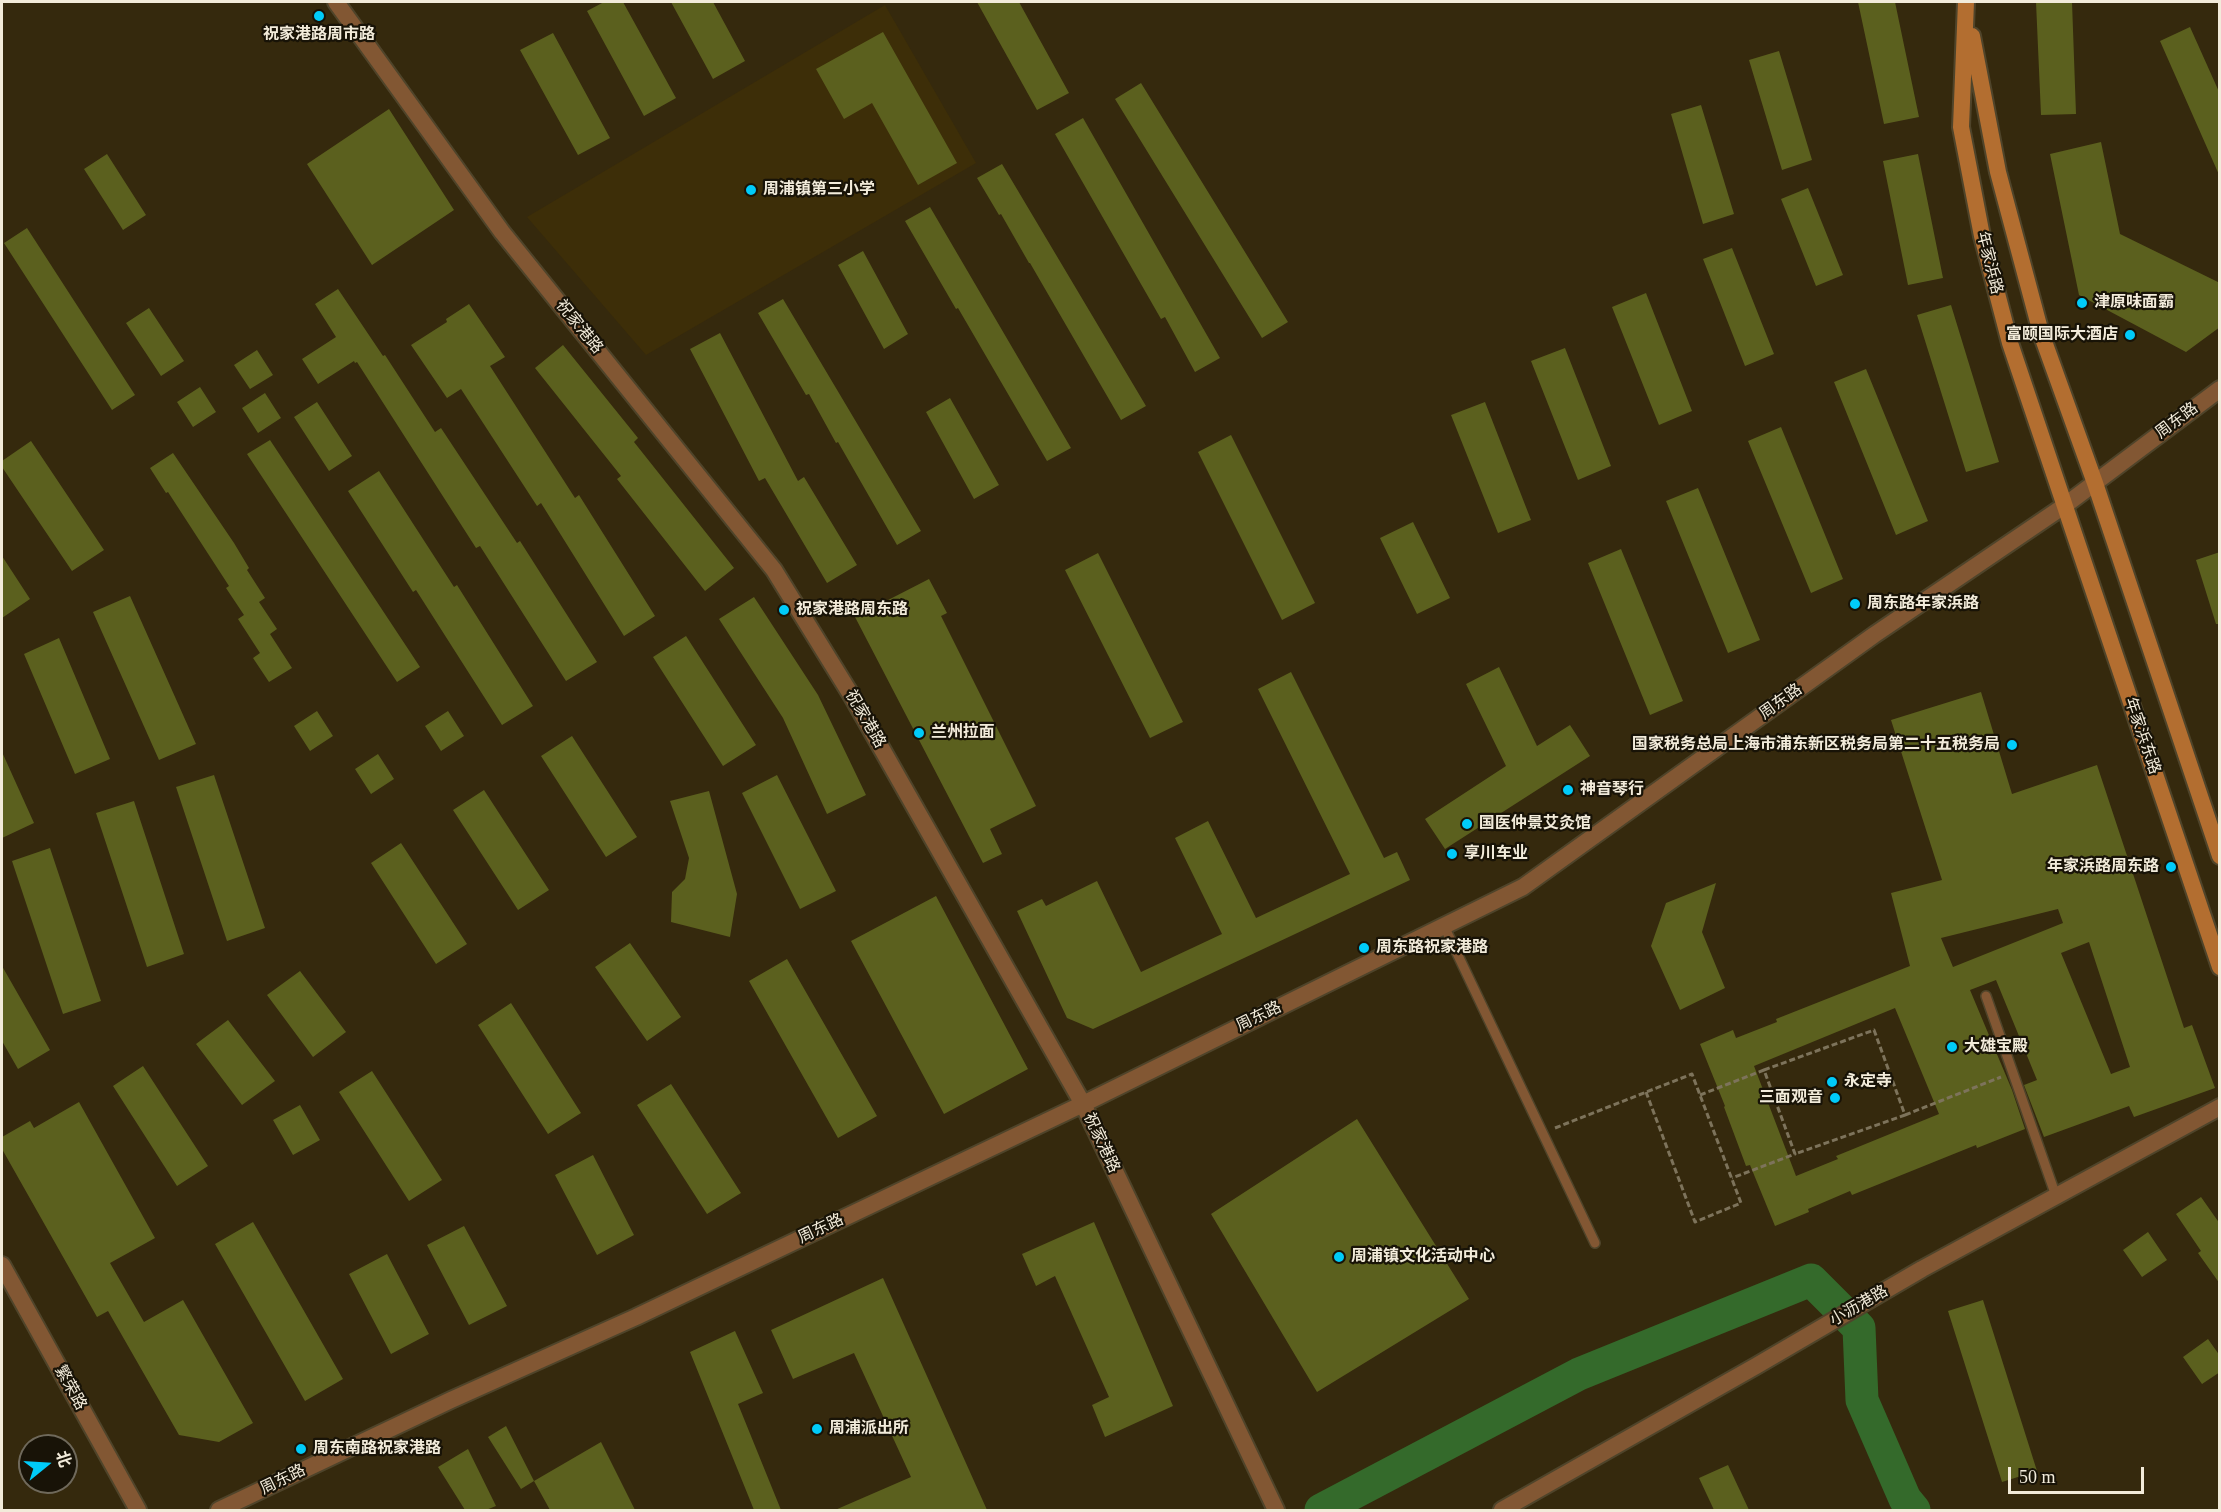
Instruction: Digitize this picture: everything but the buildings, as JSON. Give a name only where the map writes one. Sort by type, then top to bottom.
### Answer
[{"type":"main road","name":"年家浜路","points":[[1966,6],[1998,172],[2016,241],[2041,333],[2095,483]]},
{"type":"main road","name":"年家浜路","points":[[1966,6],[1961,127],[1982,236],[2010,343],[2064,506]]},
{"type":"main road","points":[[2095,483],[2220,856]]},
{"type":"main road","name":"年家浜东路","points":[[2064,506],[2220,967]]},
{"type":"street","name":"祝家港路","points":[[336,2],[502,232],[774,570],[853,698],[1083,1104],[1273,1503]]},
{"type":"street","name":"周东路","points":[[219,1510],[451,1400],[636,1317],[1083,1104],[1523,887],[1865,642],[2064,506],[2220,389]]},
{"type":"street","name":"小沥港路","points":[[1502,1510],[1922,1269],[2220,1107]]},
{"type":"street","name":"繁荣路","points":[[2,1265],[138,1510]]},
{"type":"lane","points":[[1444,926],[1595,1243]]},
{"type":"lane","points":[[1986,996],[2056,1196]]},
{"type":"path","points":[[1700,1095],[1874,1030],[1905,1114]]},
{"type":"path","points":[[1764,1070],[1795,1154]]},
{"type":"path","points":[[1732,1178],[2013,1072]]},
{"type":"path","points":[[1543,1133],[1646,1092],[1692,1074],[1742,1203],[1695,1222],[1646,1092]]},
{"type":"shaded area","name":"周浦镇第三小学","points":[[885,5],[976,163],[646,355],[527,217]]},
{"type":"waterway","points":[[1321,1510],[1579,1374],[1811,1280],[1859,1328],[1862,1400],[1905,1499],[1914,1510]]},
{"type":"place","name":"祝家港路周市路","points":[[319,16]]},
{"type":"place","name":"周浦镇第三小学","points":[[751,190]]},
{"type":"place","name":"津原味面霸","points":[[2082,303]]},
{"type":"place","name":"富颐国际大酒店","points":[[2130,335]]},
{"type":"place","name":"周东路年家浜路","points":[[1855,604]]},
{"type":"place","name":"祝家港路周东路","points":[[784,610]]},
{"type":"place","name":"兰州拉面","points":[[919,733]]},
{"type":"place","name":"国家税务总局上海市浦东新区税务局第二十五税务局","points":[[2012,745]]},
{"type":"place","name":"神音琴行","points":[[1568,790]]},
{"type":"place","name":"国医仲景艾灸馆","points":[[1467,824]]},
{"type":"place","name":"享川车业","points":[[1452,854]]},
{"type":"place","name":"年家浜路周东路","points":[[2171,867]]},
{"type":"place","name":"周东路祝家港路","points":[[1364,948]]},
{"type":"place","name":"大雄宝殿","points":[[1952,1047]]},
{"type":"place","name":"永定寺","points":[[1832,1082]]},
{"type":"place","name":"三面观音","points":[[1835,1098]]},
{"type":"place","name":"周浦镇文化活动中心","points":[[1339,1257]]},
{"type":"place","name":"周浦派出所","points":[[817,1429]]},
{"type":"place","name":"周东南路祝家港路","points":[[301,1449]]}]
